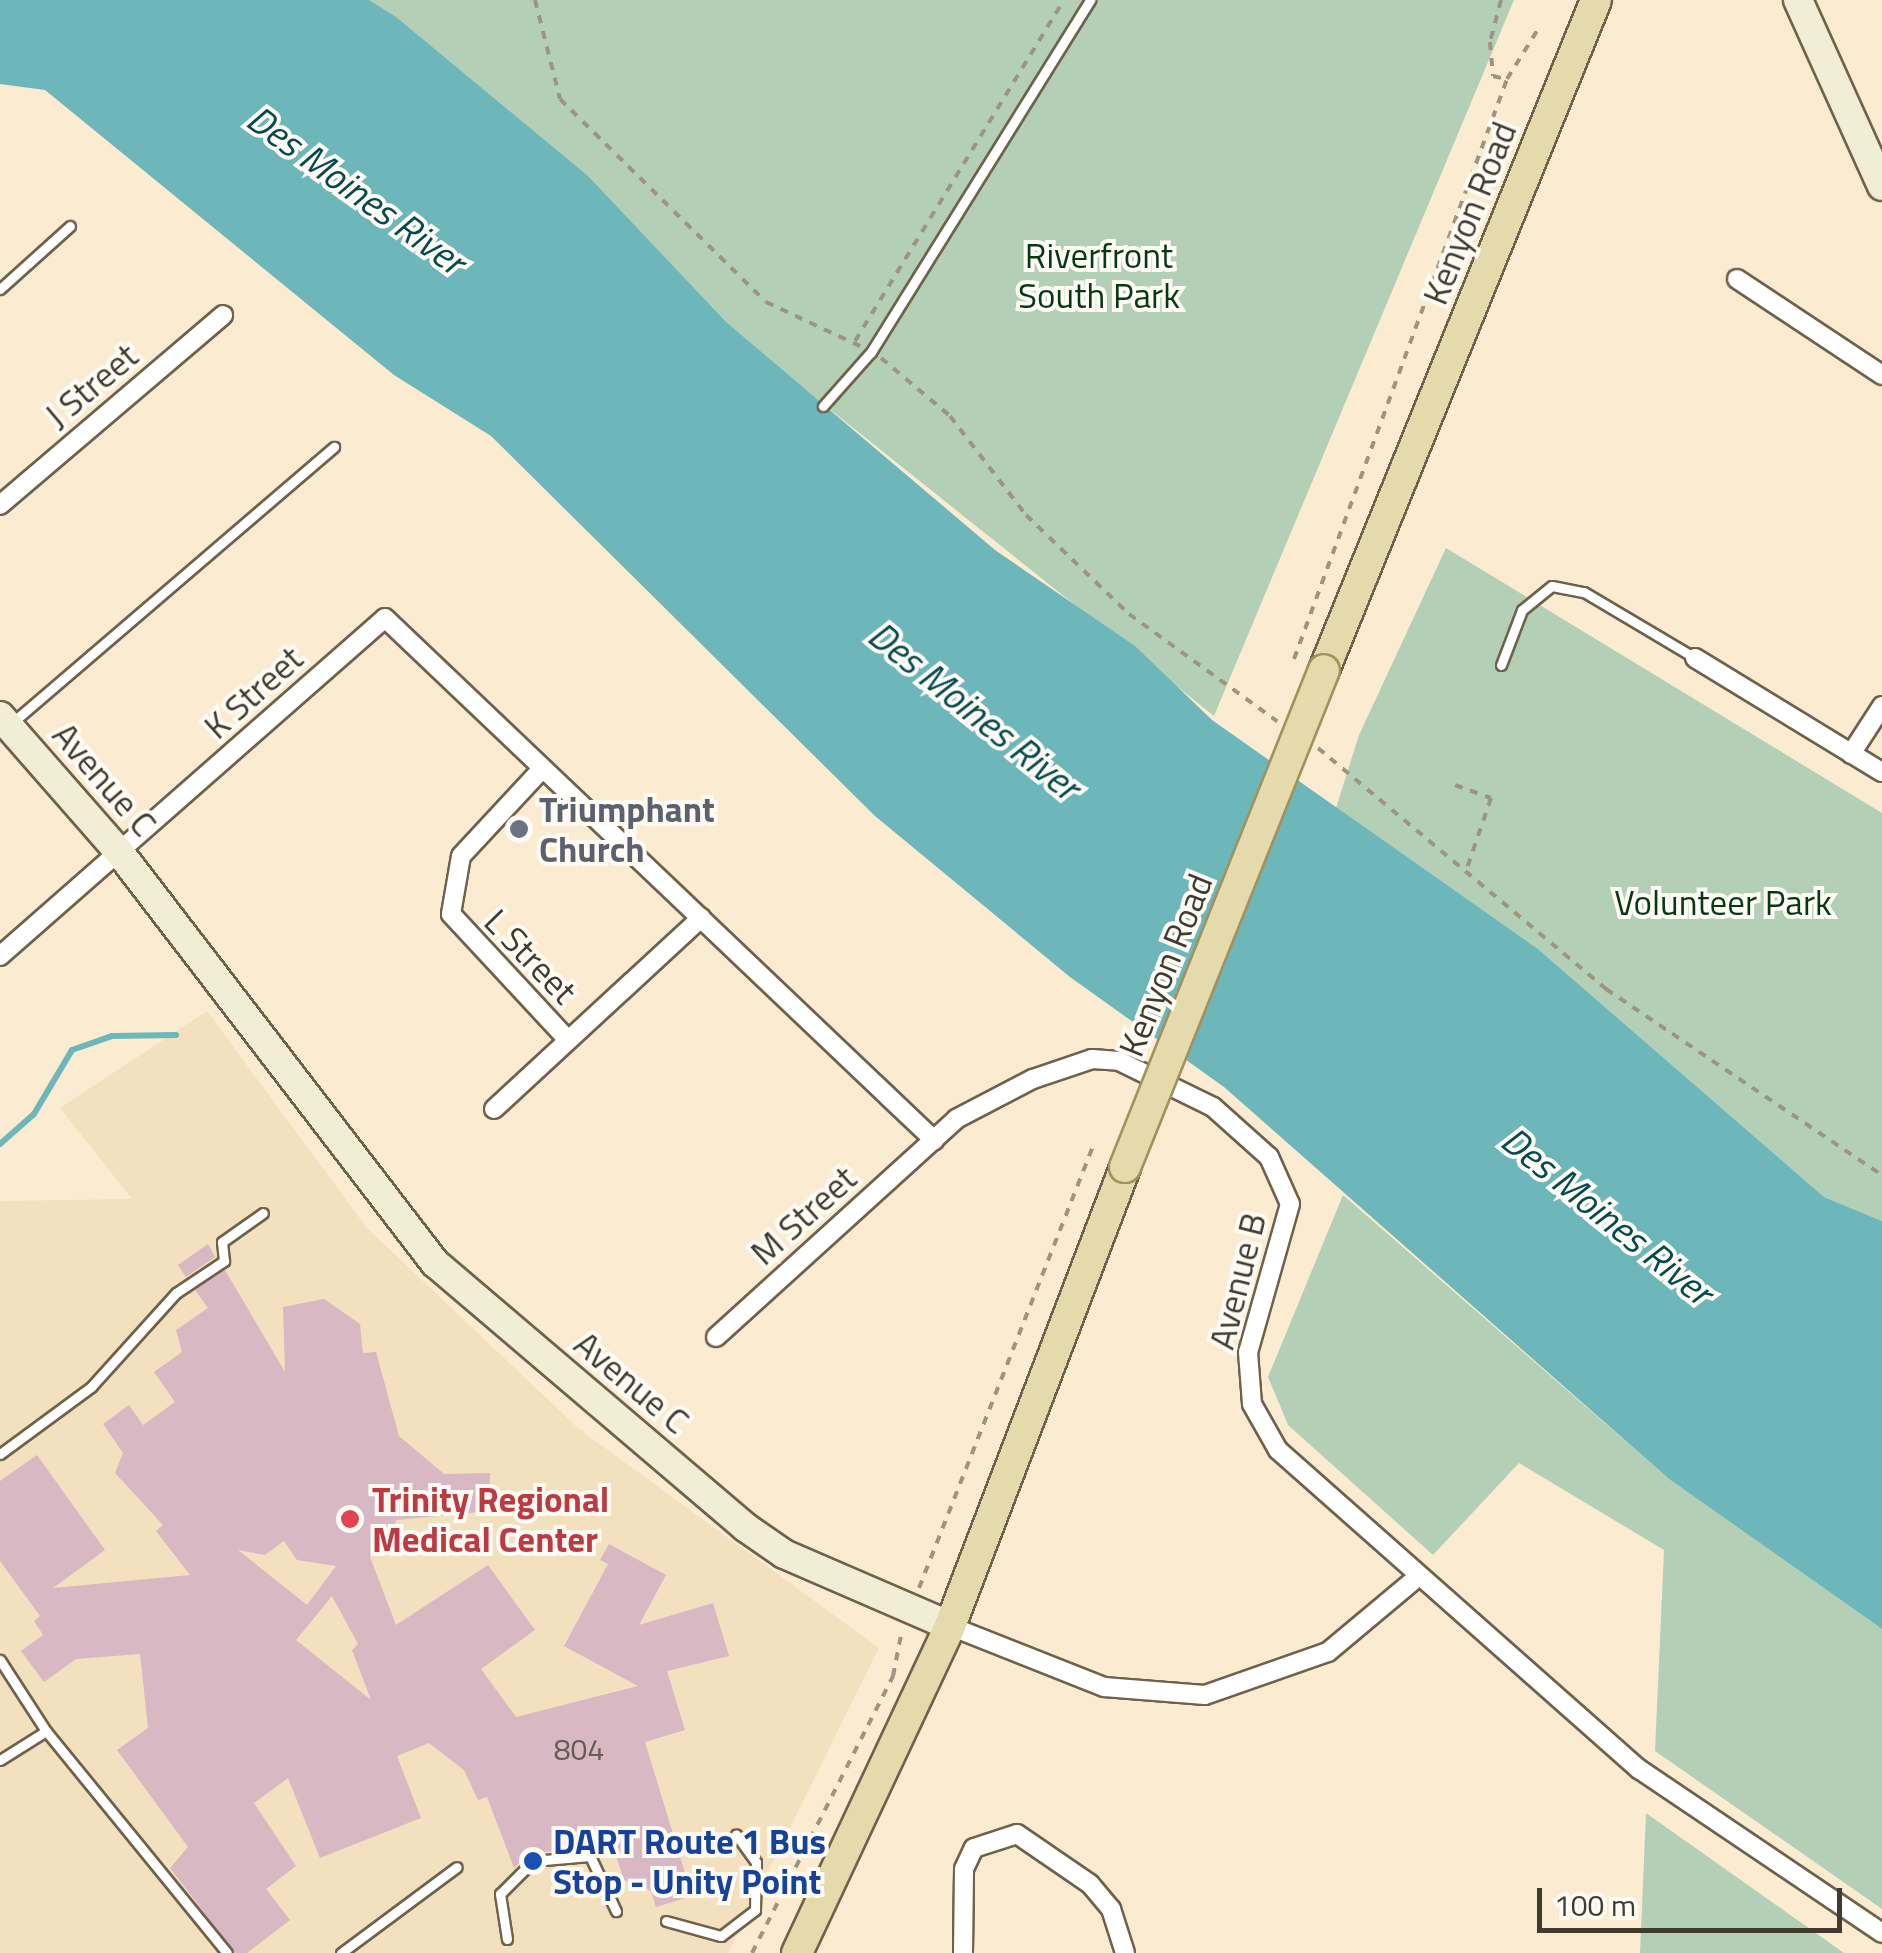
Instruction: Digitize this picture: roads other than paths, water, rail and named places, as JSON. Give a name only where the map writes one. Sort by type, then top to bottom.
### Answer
[{"type":"main road","name":"Kenyon Road","points":[[796,1953],[950,1626],[1125,1166],[1596,0]]},
{"type":"street","points":[[1798,0],[1882,186]]},
{"type":"street","points":[[1737,279],[1882,375]]},
{"type":"street","name":"J Street","points":[[0,505],[224,315]]},
{"type":"street","name":"K Street","points":[[0,956],[384,618],[541,770]]},
{"type":"street","points":[[1695,658],[1882,772]]},
{"type":"street","points":[[1851,754],[1882,706]]},
{"type":"street","name":"Avenue C","points":[[3,725],[120,853],[435,1263],[745,1527],[910,1610],[1104,1687],[1205,1695],[1328,1652],[1419,1576]]},
{"type":"street","points":[[541,770],[934,1140]]},
{"type":"street","name":"L Street","points":[[541,770],[461,856],[451,914],[567,1039]]},
{"type":"street","name":"L Street","points":[[494,1109],[701,918]]},
{"type":"street","name":"Avenue B","points":[[934,1140],[990,1100],[1092,1059],[1118,1061],[1249,1133],[1290,1204],[1248,1352],[1252,1404],[1278,1450],[1639,1769],[1882,1933]]},
{"type":"street","name":"M Street","points":[[716,1337],[934,1140]]},
{"type":"street","points":[[963,1953],[968,1858],[991,1836],[1017,1834],[1090,1884],[1111,1909],[1125,1953]]},
{"type":"lane","points":[[823,406],[871,352],[1090,0]]},
{"type":"lane","points":[[0,289],[70,226]]},
{"type":"lane","points":[[3,725],[334,447]]},
{"type":"lane","points":[[1501,664],[1522,610],[1552,586],[1584,592],[1695,658]]},
{"type":"lane","points":[[0,1454],[91,1387],[176,1293],[224,1261],[222,1242],[263,1213]]},
{"type":"lane","points":[[0,1660],[46,1731],[227,1953]]},
{"type":"lane","points":[[0,1760],[46,1731]]},
{"type":"lane","points":[[666,1921],[721,1936],[755,1910],[756,1862],[736,1834]]},
{"type":"lane","points":[[506,1939],[500,1894],[533,1861],[590,1856],[616,1911]]},
{"type":"lane","points":[[341,1953],[457,1867]]},
{"type":"water","name":"Des Moines River","points":[[0,0],[369,0],[396,17],[588,176],[726,322],[995,550],[1135,646],[1212,720],[1538,949],[1824,1197],[1882,1221],[1882,1629],[1669,1479],[1224,1087],[1070,977],[875,816],[491,436],[394,375],[45,90],[0,84]]},
{"type":"waterway","points":[[0,1144],[34,1114],[72,1050],[112,1036],[176,1035]]},
{"type":"place","name":"Triumphant Church","points":[[519,829]]},
{"type":"place","name":"Trinity Regional Medical Center","points":[[350,1519]]},
{"type":"place","name":"DART Route 1 Bus Stop - Unity Point","points":[[533,1861]]},
{"type":"park label","name":"Riverfront South Park","points":[[1099,275]]},
{"type":"park label","name":"Volunteer Park","points":[[1723,902]]}]
